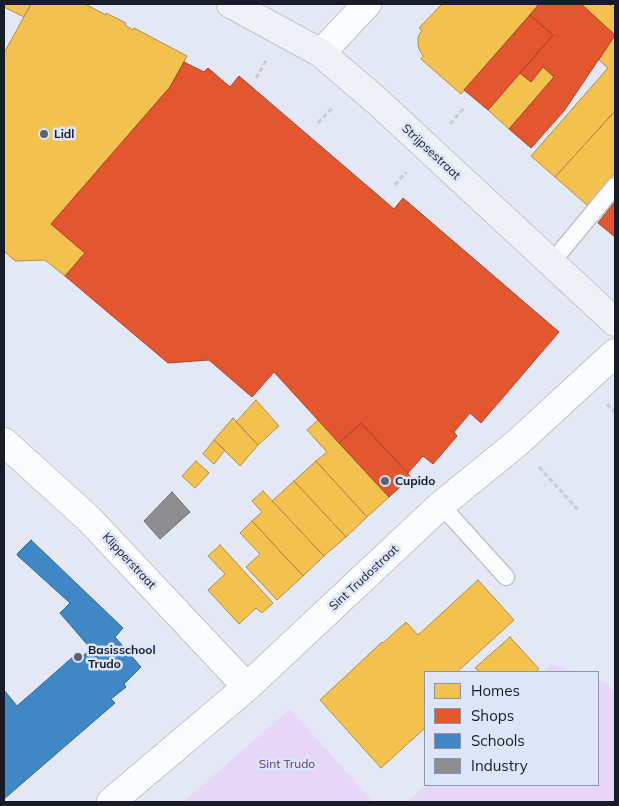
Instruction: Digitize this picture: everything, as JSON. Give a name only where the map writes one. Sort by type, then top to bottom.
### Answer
[{"type":"street","name":"Strijpsestraat","points":[[232,4],[321,53],[377,101],[615,322]]},
{"type":"street","points":[[321,53],[367,4]]},
{"type":"street","name":"Sint Trudostraat","points":[[111,802],[247,687],[440,505],[517,443],[615,353]]},
{"type":"street","name":"Klipperstraat","points":[[4,442],[89,519],[247,687]]},
{"type":"lane","points":[[551,263],[615,186]]},
{"type":"lane","points":[[440,505],[506,577]]},
{"type":"path","points":[[256,78],[268,56]]},
{"type":"path","points":[[318,123],[337,102]]},
{"type":"path","points":[[446,127],[463,109]]},
{"type":"path","points":[[517,443],[579,511]]},
{"type":"green space","points":[[551,664],[572,671],[544,671]]},
{"type":"green space","points":[[599,680],[608,684],[615,694],[615,802],[407,802],[425,786],[599,786]]},
{"type":"green space","name":"Sint Trudo","points":[[290,709],[373,802],[183,802]]},
{"type":"building: Homes","points":[[4,4],[31,4],[24,17],[4,7]]},
{"type":"building: Homes","points":[[31,4],[85,4],[126,23],[125,25],[133,30],[134,28],[187,56],[170,87],[51,224],[85,253],[65,276],[45,260],[15,261],[4,251],[4,53]]},
{"type":"building: Homes","points":[[442,4],[539,4],[461,94],[421,59],[423,56],[419,49],[418,37],[422,30],[419,28]]},
{"type":"building: Homes","points":[[581,4],[609,4],[615,9],[615,32],[613,34]]},
{"type":"building: Homes","points":[[615,35],[615,111],[555,177],[531,156],[608,68],[599,60]]},
{"type":"building: Homes","points":[[543,67],[554,77],[509,129],[488,110],[520,73],[531,82]]},
{"type":"building: Homes","points":[[615,111],[615,173],[587,205],[555,177]]},
{"type":"building: Homes","points":[[256,400],[279,426],[258,445],[236,422]]},
{"type":"building: Homes","points":[[233,418],[258,445],[240,466],[214,440]]},
{"type":"building: Homes","points":[[318,420],[389,497],[367,517],[316,461],[327,452],[307,430]]},
{"type":"building: Homes","points":[[214,440],[225,450],[214,464],[203,454]]},
{"type":"building: Homes","points":[[196,461],[209,473],[195,488],[182,476]]},
{"type":"building: Homes","points":[[316,461],[367,517],[346,537],[294,481]]},
{"type":"building: Homes","points":[[294,481],[346,537],[324,556],[272,501]]},
{"type":"building: Homes","points":[[263,491],[324,556],[303,576],[252,521],[262,512],[252,501]]},
{"type":"building: Homes","points":[[252,521],[303,576],[277,600],[246,567],[260,554],[240,533]]},
{"type":"building: Homes","points":[[220,545],[273,603],[262,613],[256,608],[239,624],[208,590],[225,574],[208,556]]},
{"type":"building: Homes","points":[[478,580],[514,620],[458,671],[424,671],[424,729],[381,768],[320,700],[406,622],[418,635]]},
{"type":"building: Homes","points":[[510,637],[539,669],[537,671],[479,671],[475,668]]},
{"type":"building: Shops","points":[[539,4],[581,4],[615,35],[564,111],[531,148],[509,129],[554,77],[543,67],[531,82],[520,73],[553,35],[530,15]]},
{"type":"building: Shops","points":[[530,15],[553,35],[488,110],[464,90]]},
{"type":"building: Shops","points":[[184,62],[204,72],[208,68],[230,87],[239,76],[394,209],[403,198],[559,332],[481,423],[470,413],[454,432],[457,436],[433,464],[423,456],[408,473],[361,423],[339,443],[274,372],[252,397],[209,360],[168,363],[65,276],[85,253],[51,224],[170,87]]},
{"type":"building: Shops","points":[[615,201],[615,237],[598,223]]},
{"type":"building: Shops","points":[[361,423],[411,477],[389,497],[339,443]]},
{"type":"building: Schools","points":[[31,540],[123,628],[115,637],[141,667],[124,684],[126,687],[111,699],[115,703],[4,799],[4,690],[17,706],[74,656],[78,660],[91,649],[60,613],[70,603],[18,556],[17,554]]},
{"type":"building: Industry","points":[[172,492],[190,512],[160,539],[144,521]]},
{"type":"place","name":"Lidl","points":[[44,134]]},
{"type":"place","name":"Cupido","points":[[385,481]]},
{"type":"place","name":"Basisschool Trudo","points":[[78,657]]}]
